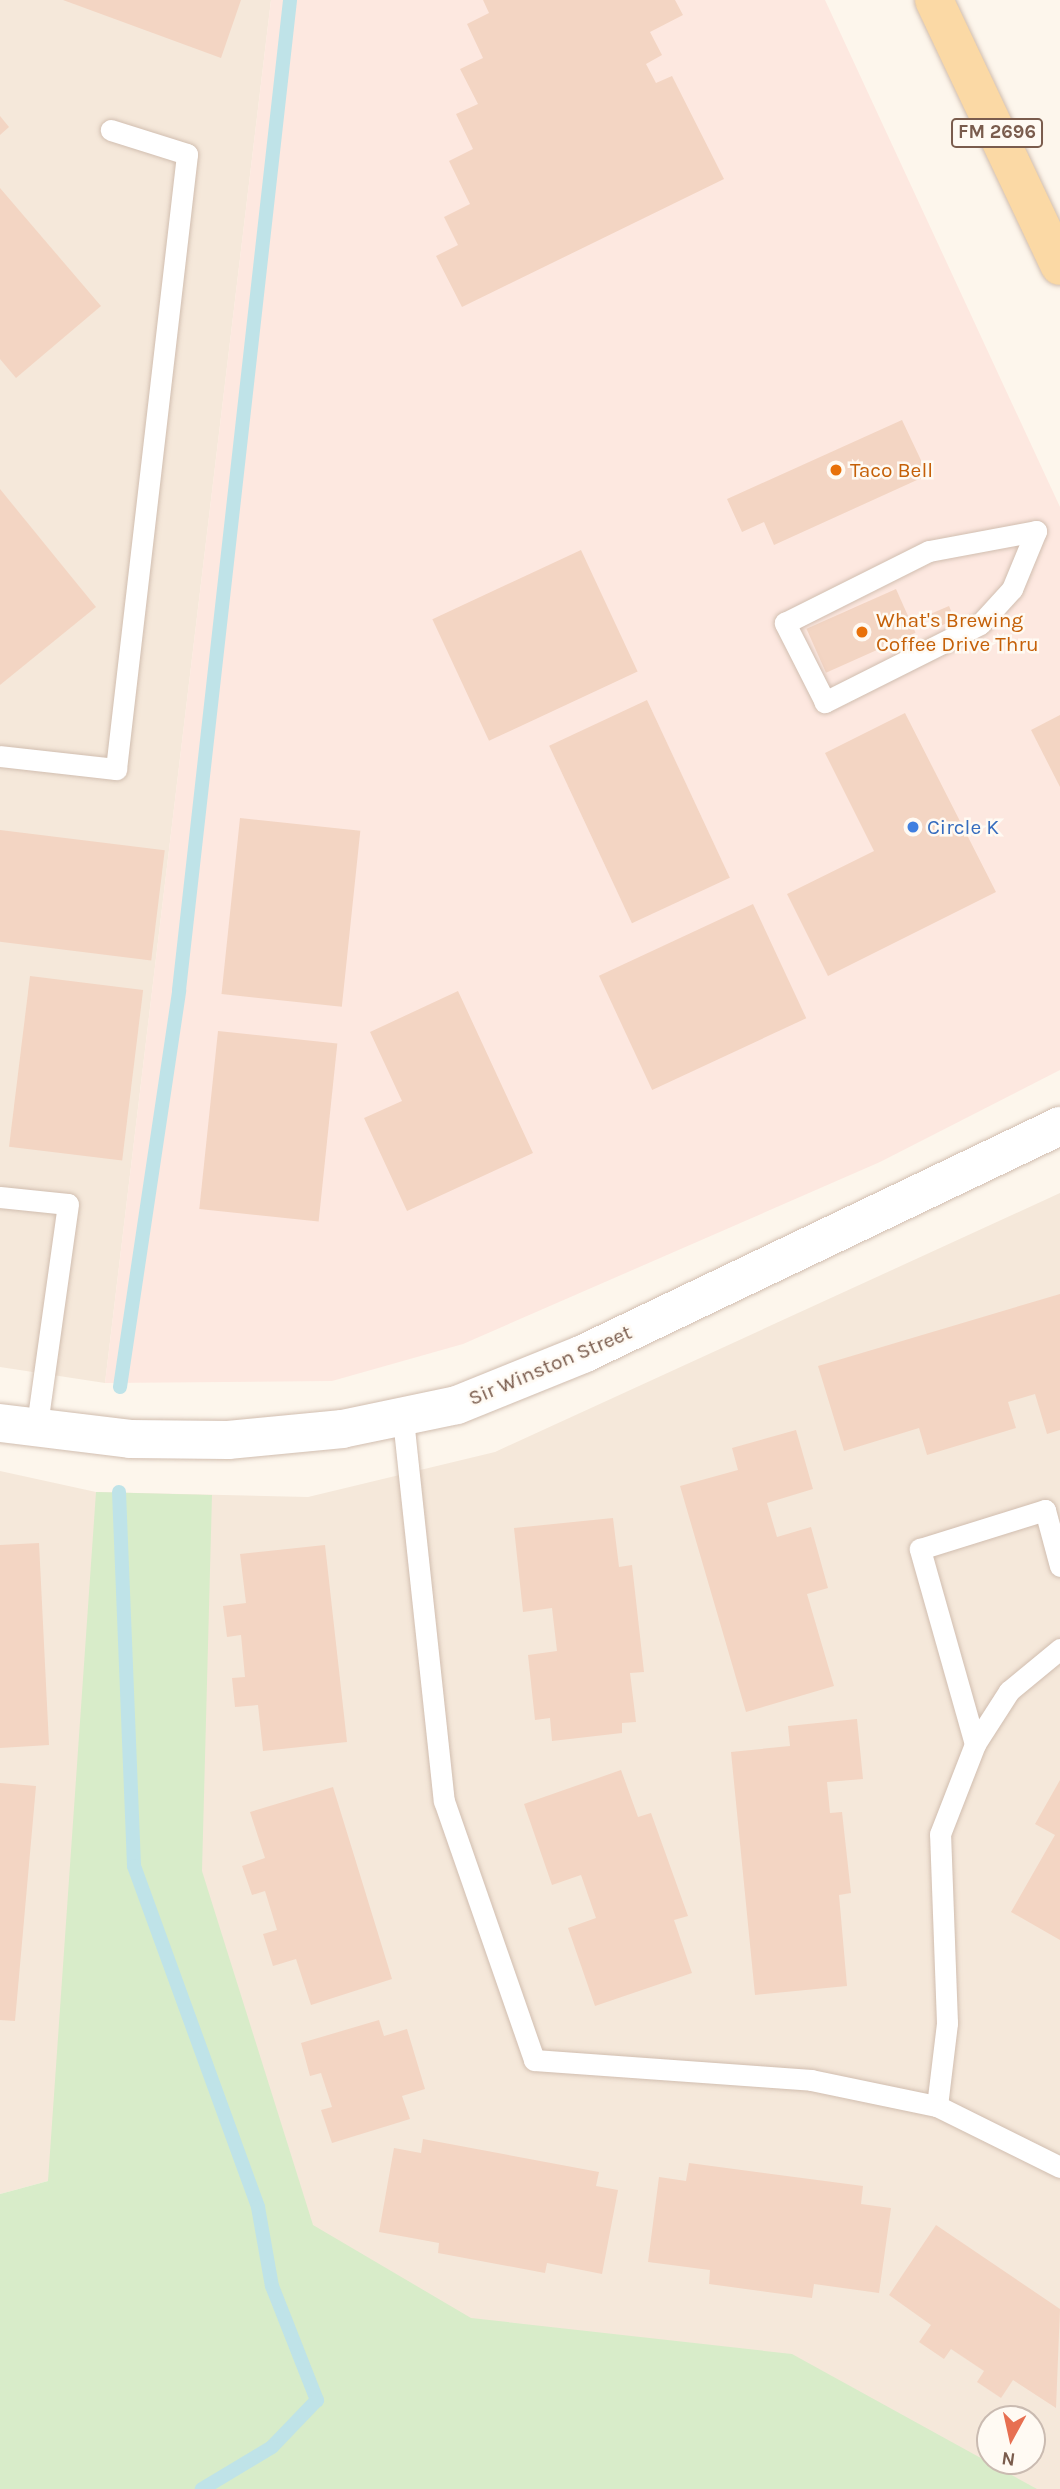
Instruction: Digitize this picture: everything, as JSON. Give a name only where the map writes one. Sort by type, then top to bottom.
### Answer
[{"type":"main road","name":"FM 2696","points":[[934,0],[1059,259]]},
{"type":"street","name":"Sir Winston Street","points":[[0,1423],[36,1432],[228,1440],[403,1419],[457,1405],[583,1354],[1060,1126]]},
{"type":"lane","points":[[0,756],[116,769],[187,154],[111,130]]},
{"type":"lane","points":[[1036,531],[1012,589],[980,624],[825,702],[785,623],[929,551],[1036,531]]},
{"type":"lane","points":[[0,1197],[68,1204],[36,1432]]},
{"type":"lane","points":[[403,1419],[444,1801],[534,2060],[811,2080],[937,2106],[1060,2167]]},
{"type":"lane","points":[[975,1744],[920,1549],[1045,1510],[1060,1566]]},
{"type":"lane","points":[[937,2106],[947,2024],[940,1835],[975,1744],[1009,1690],[1060,1649]]},
{"type":"shaded area","points":[[0,0],[271,0],[105,1383],[0,1367]]},
{"type":"shaded area","points":[[271,0],[825,0],[1060,507],[1060,1070],[880,1162],[463,1344],[332,1381],[105,1383]]},
{"type":"shaded area","points":[[1060,1193],[1060,2489],[36,2489],[48,2181],[0,2194],[0,1471],[96,1492],[308,1497],[495,1452]]},
{"type":"green space","points":[[96,1492],[212,1495],[202,1871],[313,2225],[471,2318],[792,2354],[976,2455],[976,2475],[1012,2475],[1037,2489],[0,2489],[0,2194],[48,2181]]},
{"type":"building","points":[[63,0],[241,0],[221,58]]},
{"type":"building","points":[[483,0],[675,0],[683,15],[650,32],[662,55],[646,64],[656,83],[672,76],[724,179],[462,307],[436,256],[458,245],[444,217],[470,204],[449,161],[473,149],[456,114],[478,104],[460,69],[483,58],[467,24],[489,13]]},
{"type":"building","points":[[0,116],[9,127],[0,135]]},
{"type":"building","points":[[0,188],[101,306],[16,378],[0,359]]},
{"type":"building","points":[[902,420],[928,475],[774,545],[764,522],[742,532],[727,499]]},
{"type":"building","points":[[0,489],[96,607],[0,685]]},
{"type":"building","points":[[581,550],[638,671],[489,741],[432,619]]},
{"type":"building","name":"What's Brewing Coffee Drive Thru","points":[[896,589],[916,633],[826,673],[806,629]]},
{"type":"building","points":[[949,606],[955,620],[936,628],[930,614]]},
{"type":"building","points":[[647,700],[730,878],[632,923],[549,746]]},
{"type":"building","points":[[905,713],[996,892],[828,976],[787,894],[874,851],[825,753]]},
{"type":"building","points":[[1060,715],[1060,787],[1031,730]]},
{"type":"building","points":[[240,818],[360,831],[342,1007],[221,994]]},
{"type":"building","points":[[0,830],[165,850],[151,960],[0,942]]},
{"type":"building","points":[[753,904],[806,1018],[652,1090],[599,976]]},
{"type":"building","points":[[30,976],[143,990],[122,1161],[9,1147]]},
{"type":"building","points":[[458,991],[533,1153],[407,1211],[364,1118],[402,1101],[370,1032]]},
{"type":"building","points":[[218,1031],[337,1044],[319,1222],[199,1209]]},
{"type":"building","points":[[1060,1294],[1060,1430],[1047,1434],[1035,1394],[1008,1402],[1016,1428],[927,1455],[919,1428],[844,1451],[818,1366]]},
{"type":"building","points":[[796,1430],[813,1489],[767,1503],[777,1537],[811,1527],[828,1588],[807,1594],[834,1686],[746,1712],[680,1486],[738,1470],[732,1448]]},
{"type":"building","points":[[613,1518],[619,1567],[632,1565],[644,1672],[630,1673],[636,1722],[622,1723],[622,1733],[552,1741],[550,1718],[535,1720],[528,1655],[557,1651],[552,1608],[523,1612],[514,1528]]},
{"type":"building","points":[[39,1543],[49,1745],[0,1748],[0,1545]]},
{"type":"building","points":[[325,1545],[347,1742],[263,1751],[258,1705],[235,1707],[232,1678],[245,1677],[241,1635],[227,1637],[223,1606],[246,1603],[240,1554]]},
{"type":"building","points":[[857,1719],[863,1779],[827,1782],[830,1813],[842,1812],[851,1893],[839,1895],[847,1986],[755,1995],[731,1752],[790,1746],[788,1726]]},
{"type":"building","points":[[621,1770],[638,1817],[651,1813],[688,1916],[674,1920],[692,1973],[595,2006],[568,1928],[596,1918],[581,1875],[552,1885],[524,1804]]},
{"type":"building","points":[[1060,1780],[1060,1940],[1011,1912],[1055,1835],[1035,1824]]},
{"type":"building","points":[[0,1783],[36,1786],[15,2021],[0,2020]]},
{"type":"building","points":[[333,1787],[392,1979],[311,2005],[296,1959],[273,1966],[263,1934],[277,1930],[265,1891],[252,1895],[242,1866],[265,1858],[250,1812]]},
{"type":"building","points":[[379,2020],[384,2036],[407,2029],[425,2089],[402,2096],[410,2119],[332,2143],[321,2110],[332,2107],[321,2073],[310,2076],[301,2043]]},
{"type":"building","points":[[423,2139],[599,2172],[596,2186],[618,2190],[602,2274],[547,2263],[545,2273],[438,2253],[439,2243],[379,2232],[394,2148],[421,2153]]},
{"type":"building","points":[[689,2163],[863,2186],[861,2204],[891,2208],[879,2293],[814,2284],[812,2298],[709,2284],[710,2270],[648,2262],[659,2177],[686,2181]]},
{"type":"building","points":[[936,2225],[1060,2309],[1056,2408],[1013,2380],[1001,2398],[977,2382],[984,2371],[951,2349],[944,2359],[919,2342],[931,2325],[889,2295]]},
{"type":"waterway","points":[[120,1387],[179,990],[290,0]]},
{"type":"waterway","points":[[119,1492],[134,1866],[258,2207],[272,2286],[317,2400],[272,2447],[202,2489]]},
{"type":"place","name":"Taco Bell","points":[[836,470]]},
{"type":"place","name":"What's Brewing Coffee Drive Thru","points":[[862,632]]},
{"type":"place","name":"Circle K","points":[[913,827]]}]
